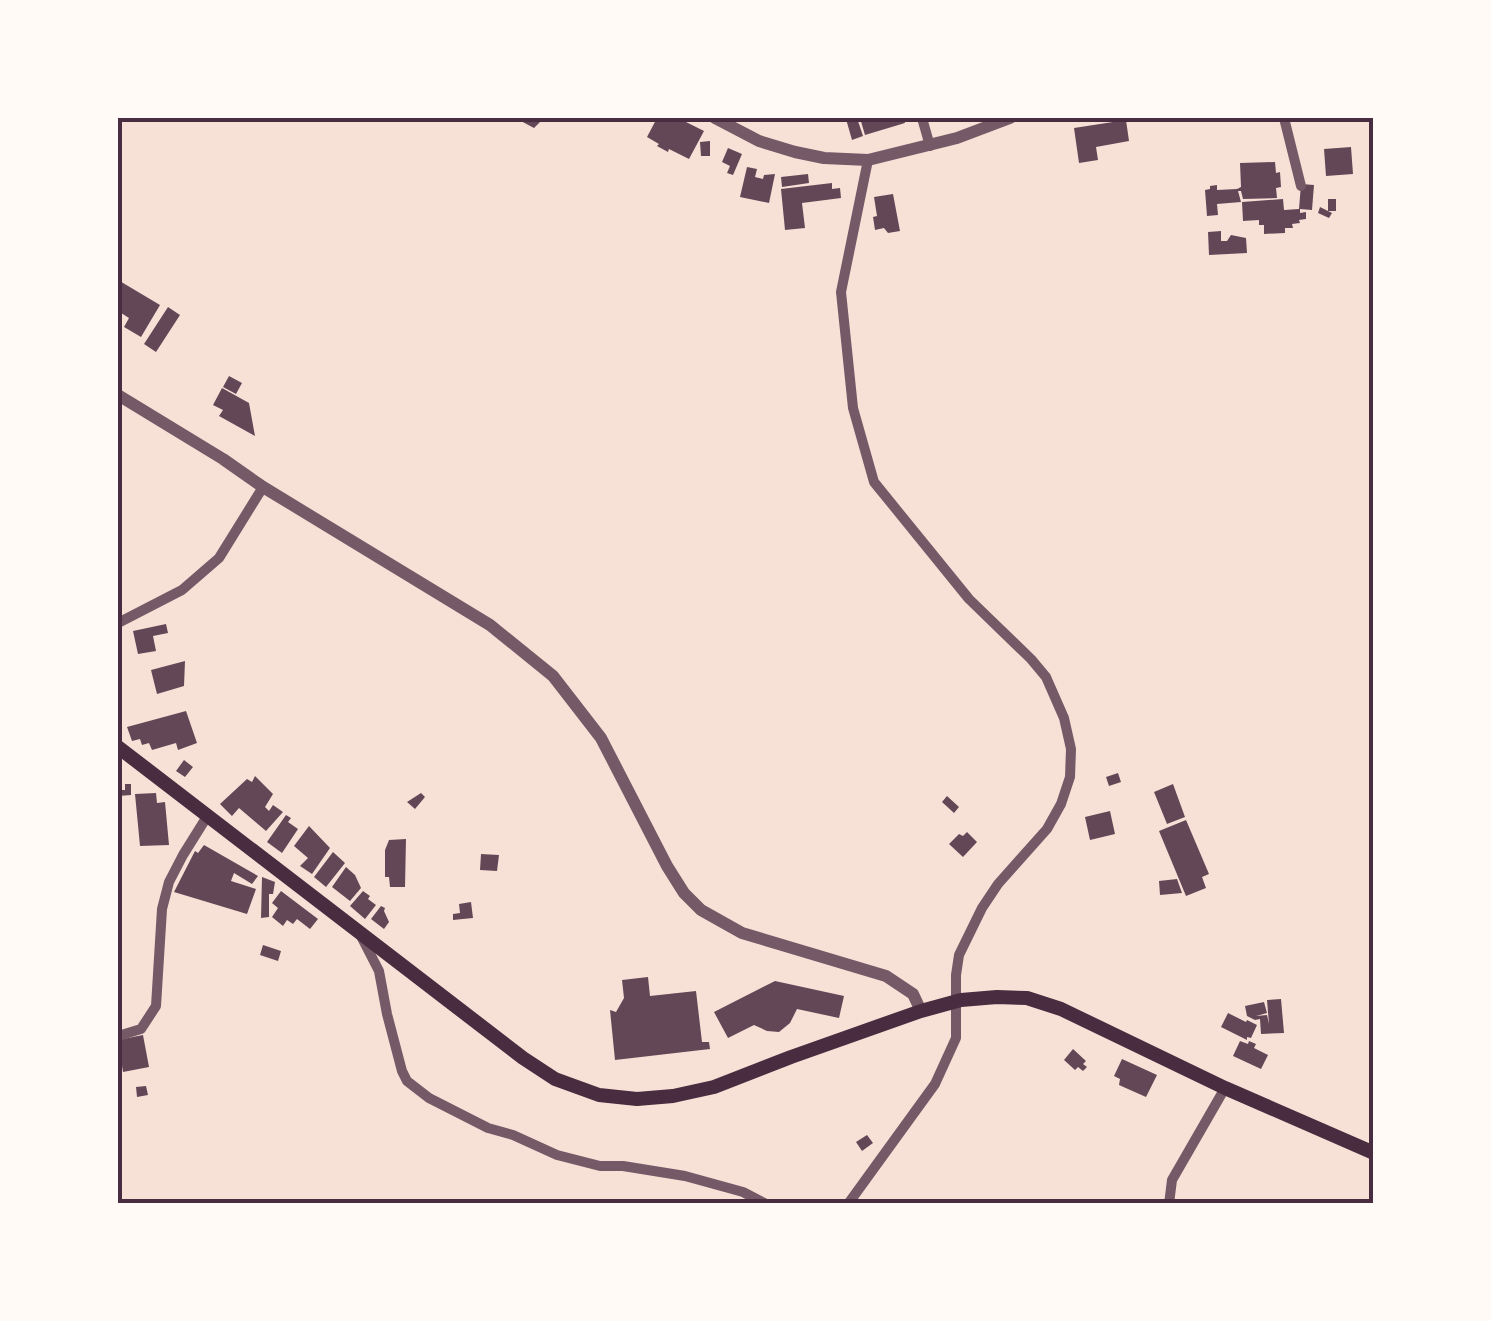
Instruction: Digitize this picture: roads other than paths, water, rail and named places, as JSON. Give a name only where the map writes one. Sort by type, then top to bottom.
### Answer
[{"type":"main road","points":[[118,747],[522,1058],[555,1079],[599,1095],[636,1100],[714,1087],[921,1011],[960,1000],[1027,998],[1061,1008],[1225,1088],[1374,1153]]},
{"type":"street","points":[[715,118],[759,141],[794,152],[868,160],[930,146],[1010,118]]},
{"type":"street","points":[[922,118],[930,146]]},
{"type":"street","points":[[1284,118],[1301,186]]},
{"type":"street","points":[[848,1204],[935,1084],[956,1038],[959,954],[998,884],[1047,829],[1061,804],[1070,776],[1071,749],[1064,718],[1046,678],[969,599],[874,482],[853,408],[841,292],[868,160]]},
{"type":"street","points":[[118,395],[490,625],[554,676],[601,738],[668,866],[700,910],[742,933],[886,976],[914,994],[921,1011]]},
{"type":"street","points":[[118,624],[182,590],[219,558],[262,487]]},
{"type":"street","points":[[118,1036],[141,1029],[156,1006],[162,909],[169,882],[208,815]]},
{"type":"street","points":[[360,932],[379,972],[402,1071],[407,1081],[429,1098],[488,1128],[557,1154],[600,1166],[685,1176],[743,1192],[766,1204]]},
{"type":"street","points":[[1169,1204],[1172,1180],[1225,1088]]}]
